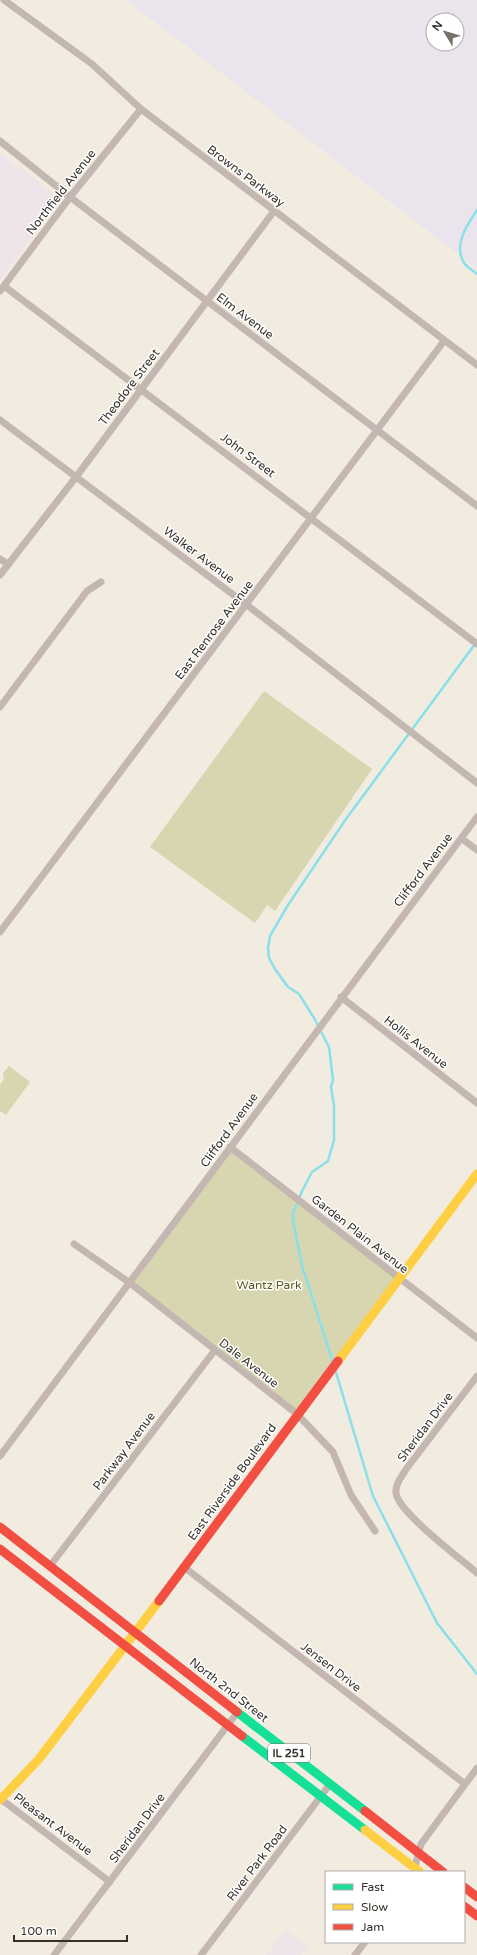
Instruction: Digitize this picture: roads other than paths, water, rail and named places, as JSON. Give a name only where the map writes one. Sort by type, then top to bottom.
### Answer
[{"type":"main road","name":"East Riverside Boulevard","points":[[0,1799],[39,1759],[136,1632],[325,1376],[400,1279],[477,1174]]},
{"type":"main road","name":"North 2nd Street","points":[[0,1527],[442,1871]]},
{"type":"main road","points":[[13,1560],[24,1546]]},
{"type":"main road","name":"IL 251","points":[[0,1549],[124,1647],[321,1796],[416,1871]]},
{"type":"main road","points":[[465,1889],[477,1897]]},
{"type":"main road","points":[[465,1907],[477,1916]]},
{"type":"street","name":"Browns Parkway","points":[[4,0],[92,64],[141,109],[477,365]]},
{"type":"street","name":"Northfield Avenue","points":[[2,288],[70,197],[141,109]]},
{"type":"street","name":"Elm Avenue","points":[[0,142],[70,197],[477,506]]},
{"type":"street","name":"Theodore Street","points":[[0,575],[76,477],[274,211]]},
{"type":"street","name":"John Street","points":[[2,288],[142,389],[477,644]]},
{"type":"street","name":"East Renrose Avenue","points":[[0,932],[444,341]]},
{"type":"street","name":"Walker Avenue","points":[[0,420],[247,605],[477,783]]},
{"type":"street","points":[[0,559],[8,564]]},
{"type":"street","points":[[0,707],[87,591],[101,582]]},
{"type":"street","name":"Clifford Avenue","points":[[0,1456],[341,997],[477,817]]},
{"type":"street","points":[[461,838],[477,850]]},
{"type":"street","name":"Hollis Avenue","points":[[341,997],[477,1104]]},
{"type":"street","name":"Garden Plain Avenue","points":[[230,1147],[477,1338]]},
{"type":"street","name":"Dale Avenue","points":[[74,1244],[130,1283],[297,1414],[333,1452],[351,1494],[375,1531]]},
{"type":"street","name":"Parkway Avenue","points":[[50,1566],[214,1350]]},
{"type":"street","name":"Sheridan Drive","points":[[477,1376],[407,1468],[398,1484],[396,1494],[399,1502],[408,1514],[477,1572]]},
{"type":"street","name":"Jensen Drive","points":[[184,1567],[465,1784]]},
{"type":"street","name":"Sheridan Drive","points":[[54,1955],[237,1713]]},
{"type":"street","points":[[416,1871],[418,1853],[421,1844],[477,1768]]},
{"type":"street","name":"River Park Road","points":[[201,1955],[330,1784]]},
{"type":"street","name":"Pleasant Avenue","points":[[0,1799],[110,1882]]},
{"type":"street","points":[[355,1955],[364,1943]]},
{"type":"waterway","points":[[477,210],[463,235],[460,249],[464,263],[477,274]]},
{"type":"waterway","points":[[333,1362],[302,1266],[293,1220],[293,1213],[302,1191],[312,1172],[328,1161],[334,1140],[334,1106],[331,1087],[333,1080],[329,1047],[314,1018],[299,994],[288,987],[269,958],[268,948],[270,936],[288,905],[346,819],[475,644]]},
{"type":"waterway","points":[[335,1369],[373,1496],[437,1623],[477,1674]]},
{"type":"park label","name":"Wantz Park","points":[[269,1285]]}]
